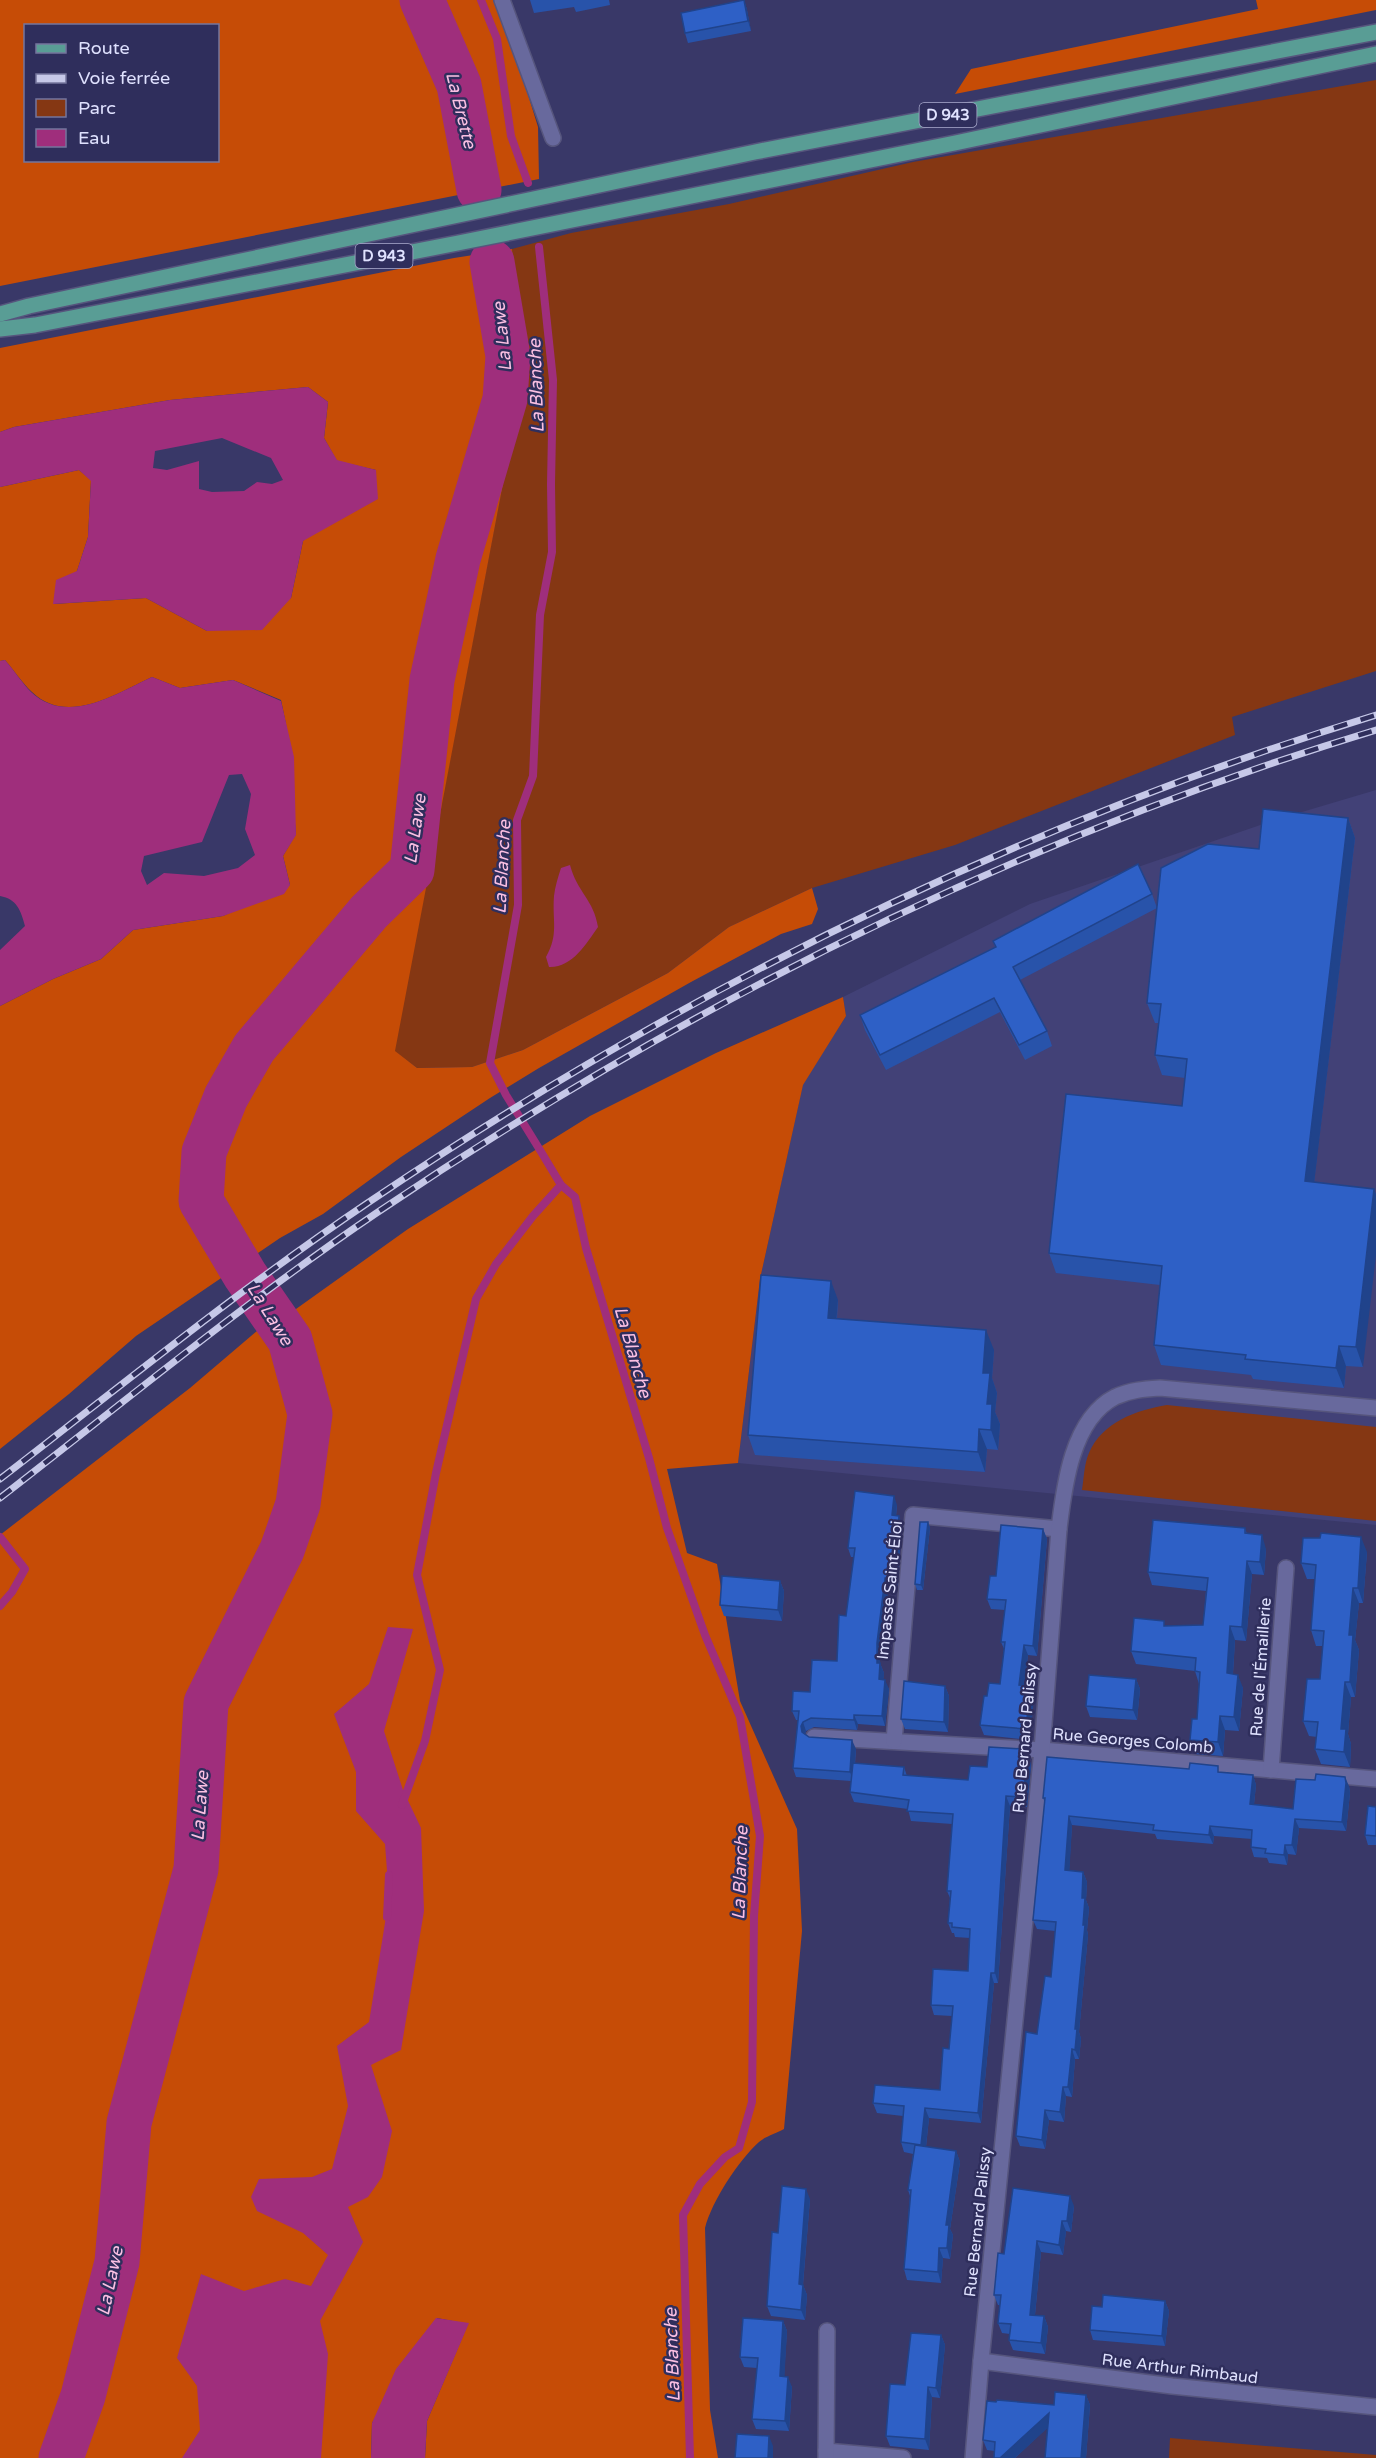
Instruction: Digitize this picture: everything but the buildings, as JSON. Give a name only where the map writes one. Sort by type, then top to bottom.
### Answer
[{"type":"main road","name":"D 943","points":[[0,314],[28,306],[756,152],[1376,32]]},
{"type":"main road","name":"D 943","points":[[0,329],[35,326],[458,243],[1211,90],[1376,54]]},
{"type":"street","points":[[502,0],[554,138]]},
{"type":"street","name":"Rue Bernard Palissy","points":[[973,2458],[1042,1750],[1059,1529],[1062,1500],[1072,1455],[1085,1428],[1098,1410],[1114,1398],[1136,1389],[1160,1388],[1376,1408]]},
{"type":"street","name":"Impasse Saint-Éloi","points":[[894,1741],[913,1515],[1059,1529]]},
{"type":"street","name":"Rue de l'Émaillerie","points":[[1271,1770],[1286,1568]]},
{"type":"street","name":"Rue Georges Colomb","points":[[814,1737],[1042,1750],[1376,1779]]},
{"type":"street","points":[[827,2331],[826,2454],[903,2458]]},
{"type":"street","name":"Rue Arthur Rimbaud","points":[[981,2361],[1172,2386],[1376,2407]]},
{"type":"shaded area","points":[[0,0],[493,0],[515,52],[538,127],[539,179],[0,286]]},
{"type":"shaded area","points":[[1256,0],[1376,0],[1376,10],[955,94],[971,69],[1258,9]]},
{"type":"shaded area","points":[[512,249],[525,368],[395,1051],[417,1068],[472,1067],[523,1050],[668,973],[729,927],[812,888],[818,909],[812,924],[781,934],[691,982],[490,1098],[401,1157],[323,1214],[280,1238],[136,1336],[0,1449],[0,1006],[53,979],[101,959],[133,930],[223,916],[290,885],[283,856],[296,834],[286,724],[281,700],[233,680],[180,688],[152,677],[92,704],[76,707],[60,706],[46,702],[32,692],[5,660],[0,661],[0,487],[79,470],[91,480],[88,537],[77,571],[54,604],[146,598],[207,631],[291,598],[303,541],[376,470],[337,461],[324,438],[328,402],[308,387],[170,400],[14,427],[0,432],[0,348],[454,258]]},
{"type":"shaded area","points":[[1376,790],[1376,1525],[738,1463],[760,1279],[803,1084],[846,1016],[843,997],[1030,904],[1275,820]]},
{"type":"shaded area","points":[[843,997],[846,1016],[803,1085],[760,1279],[738,1463],[667,1469],[687,1553],[717,1564],[740,1701],[797,1829],[802,1931],[784,2129],[762,2140],[743,2160],[713,2206],[705,2228],[710,2410],[718,2458],[425,2458],[427,2421],[468,2324],[437,2318],[372,2423],[371,2458],[0,2458],[0,1535],[190,1388],[264,1325],[289,1314],[408,1229],[590,1116],[716,1053]]},
{"type":"green space","points":[[1376,80],[1376,671],[1232,717],[1235,735],[955,845],[812,888],[729,927],[668,973],[523,1050],[472,1067],[417,1068],[394,1051],[525,368],[512,249],[571,233],[729,204],[913,162]]},
{"type":"green space","points":[[1167,1405],[1376,1427],[1376,1521],[1082,1490],[1087,1457],[1102,1433],[1133,1414]]},
{"type":"green space","points":[[1170,2438],[1376,2455],[1376,2458],[1169,2458]]},
{"type":"water","points":[[308,387],[328,402],[324,438],[337,460],[376,470],[378,499],[303,541],[291,598],[262,630],[207,631],[146,598],[53,604],[56,580],[77,571],[88,537],[91,481],[79,470],[0,487],[0,432],[14,427],[170,400]],"holes":[[[222,438],[271,458],[283,480],[272,484],[257,482],[244,491],[212,492],[199,489],[199,461],[167,470],[153,468],[155,451]]]},
{"type":"water","points":[[5,660],[31,692],[45,702],[60,706],[76,707],[91,704],[152,677],[180,688],[233,680],[281,701],[294,757],[296,835],[283,856],[290,885],[284,894],[223,916],[133,930],[101,959],[53,979],[0,1006],[0,950],[25,926],[17,906],[11,900],[0,896],[0,661]],"holes":[[[242,774],[251,794],[245,829],[255,855],[238,868],[204,876],[164,873],[147,885],[141,871],[144,856],[202,842],[229,775]]]},
{"type":"water","points":[[570,865],[593,910],[598,927],[578,954],[565,964],[549,967],[546,957],[554,934],[555,889],[561,868]]},
{"type":"water","points":[[388,1627],[413,1629],[384,1731],[403,1790],[421,1828],[424,1911],[401,2050],[371,2065],[392,2131],[382,2177],[368,2197],[348,2207],[363,2242],[320,2321],[328,2354],[321,2458],[182,2458],[200,2430],[197,2386],[177,2358],[201,2274],[244,2291],[285,2279],[311,2286],[328,2255],[303,2233],[257,2211],[251,2197],[259,2179],[312,2177],[332,2169],[348,2106],[337,2046],[369,2022],[389,1898],[385,1844],[356,1811],[356,1772],[334,1714],[369,1684]]},
{"type":"water","points":[[436,2318],[469,2323],[427,2421],[425,2458],[371,2458],[372,2423],[396,2369]]},
{"type":"waterway","name":"La Brette","points":[[422,0],[459,85],[479,190]]},
{"type":"waterway","name":"La Blanche","points":[[481,0],[497,39],[511,136],[528,183]]},
{"type":"waterway","name":"La Blanche","points":[[539,247],[553,380],[552,552],[540,615],[533,776],[517,820],[518,905],[490,1063],[506,1095],[561,1185],[575,1197],[586,1248],[649,1458],[667,1528],[705,1635],[740,1717],[760,1836],[754,1916],[752,2102],[739,2148],[725,2157],[700,2184],[683,2215],[690,2458]]},
{"type":"waterway","name":"La Lawe","points":[[61,2458],[83,2396],[117,2262],[129,2123],[196,1869],[206,1703],[282,1550],[298,1504],[310,1414],[290,1340],[245,1275],[201,1201],[204,1152],[226,1097],[254,1048],[369,912],[412,870],[432,680],[458,559],[505,399],[508,356],[492,262]]},
{"type":"waterway","points":[[402,1805],[425,1741],[440,1670],[417,1575],[436,1473],[476,1299],[496,1264],[533,1216],[561,1185]]},
{"type":"waterway","name":"La Brette","points":[[0,1537],[25,1569],[12,1592],[0,1606]]},
{"type":"waterway","points":[[387,1917],[389,1875]]},
{"type":"railway","points":[[0,1479],[228,1303],[321,1235],[487,1125],[607,1053],[730,985],[854,921],[982,862],[1111,808],[1242,759],[1376,715]]},
{"type":"railway","points":[[0,1498],[185,1353],[279,1282],[375,1214],[492,1138],[612,1066],[733,998],[858,935],[984,876],[1112,822],[1243,773],[1376,730]]}]
